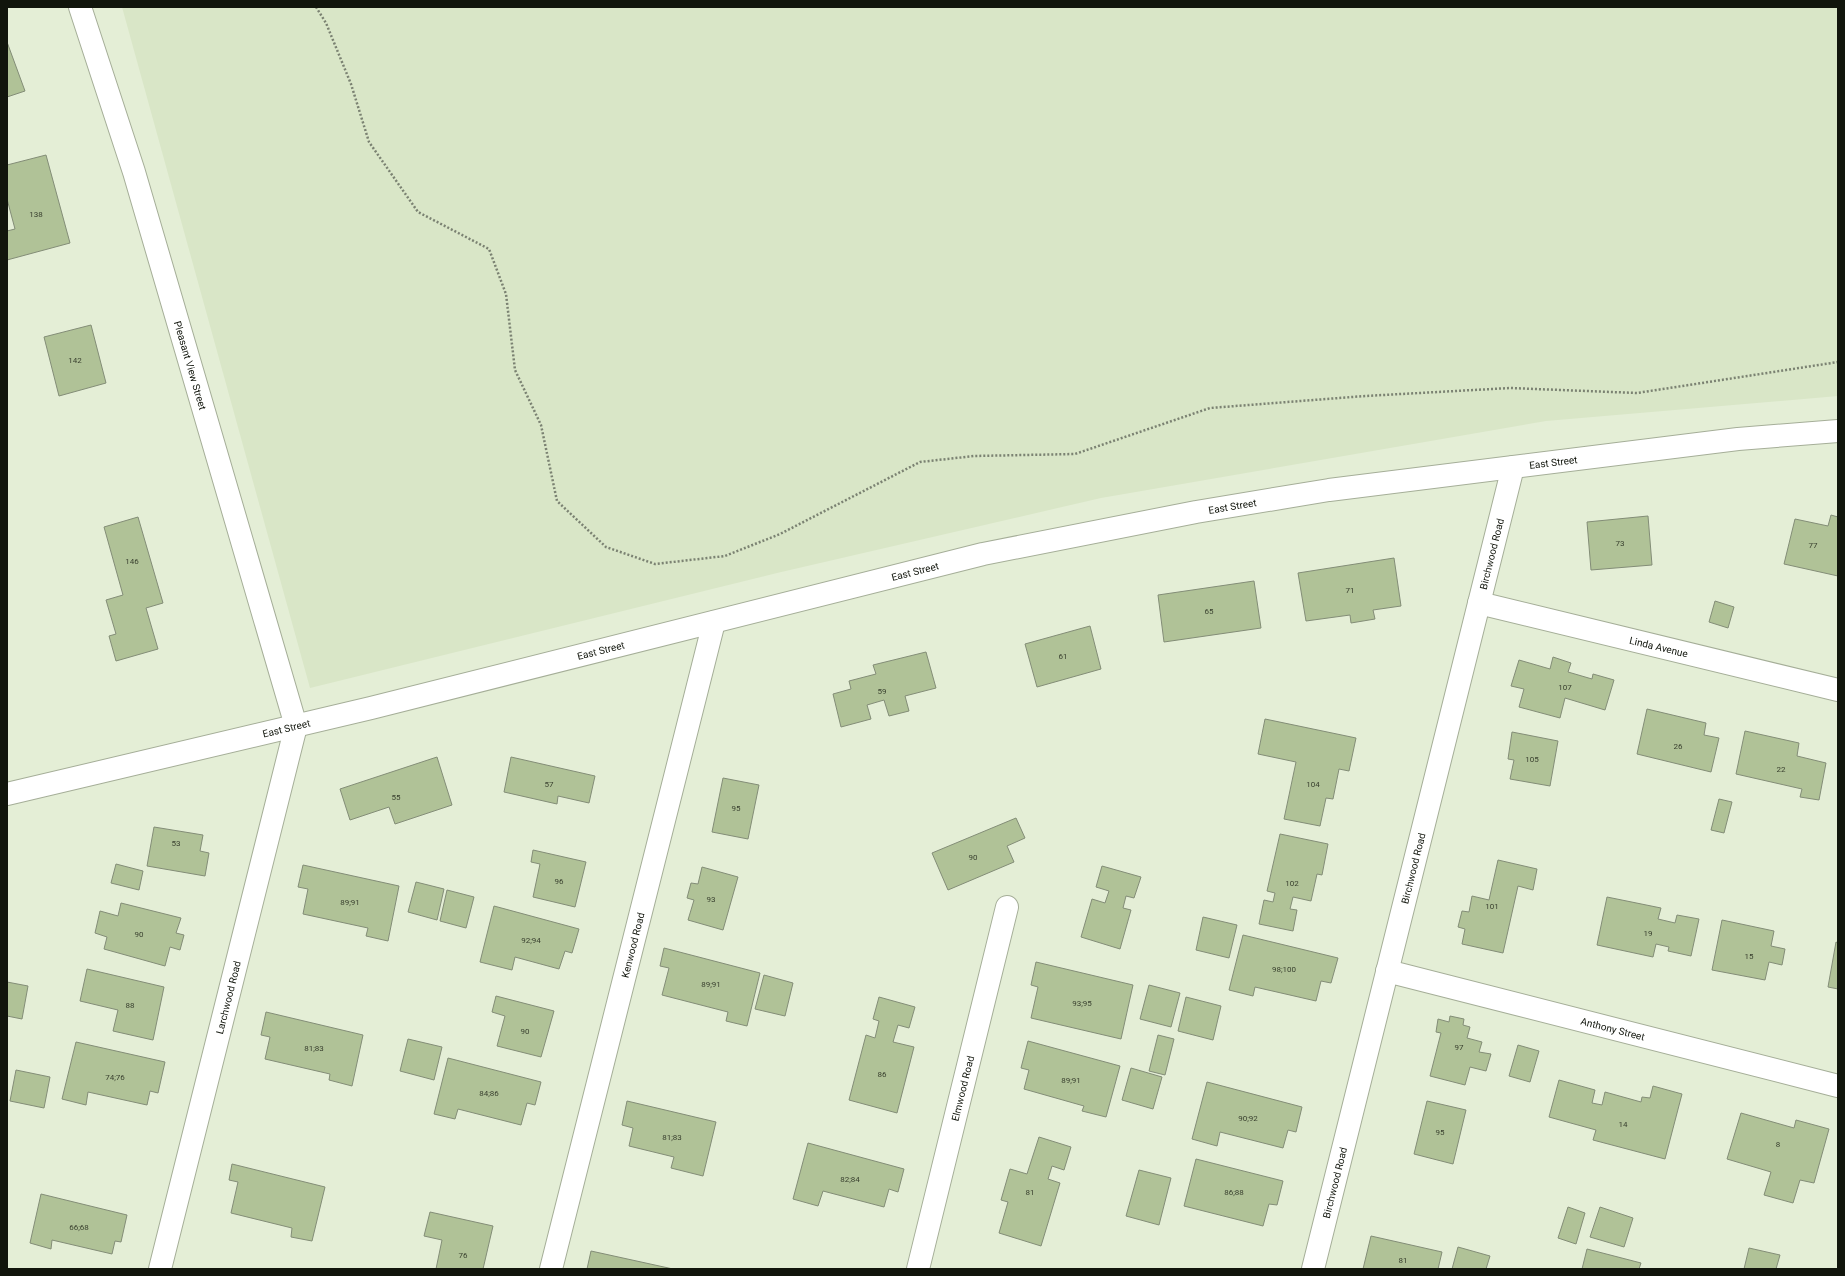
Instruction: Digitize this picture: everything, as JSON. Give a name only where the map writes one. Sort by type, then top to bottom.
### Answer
[{"type":"street","name":"Pleasant View Street","points":[[80,7],[134,172],[296,726]]},
{"type":"street","name":"East Street","points":[[7,794],[296,726],[982,554],[1173,517],[1329,490],[1738,439],[1838,431]]},
{"type":"street","name":"Birchwood Road","points":[[1313,1269],[1513,467]]},
{"type":"street","name":"Linda Avenue","points":[[1479,603],[1838,690]]},
{"type":"street","name":"Kenwood Road","points":[[551,1269],[714,622]]},
{"type":"street","name":"Larchwood Road","points":[[160,1269],[296,726]]},
{"type":"street","name":"Elmwood Road","points":[[918,1269],[1007,907]]},
{"type":"street","name":"Anthony Street","points":[[1387,971],[1838,1086]]},
{"type":"path","points":[[316,7],[326,23],[351,84],[369,142],[418,212],[489,249],[506,294],[515,370],[540,425],[557,501],[606,547],[655,564],[725,556],[780,534],[920,462],[974,456],[1075,454],[1210,408],[1365,396],[1510,388],[1637,393],[1838,362]]},
{"type":"shaded area","points":[[122,7],[1838,7],[1838,396],[1546,421],[1101,498],[777,573],[310,688]]},
{"type":"building","points":[[7,42],[25,91],[7,97]]},
{"type":"building","points":[[46,155],[70,243],[7,260],[7,231],[15,229],[7,199],[7,165]]},
{"type":"building","points":[[91,325],[106,383],[59,396],[44,337]]},
{"type":"building","points":[[1831,515],[1838,517],[1838,576],[1784,564],[1795,519],[1828,526]]},
{"type":"building","points":[[1648,516],[1652,565],[1591,570],[1587,522]]},
{"type":"building","points":[[138,517],[163,603],[146,608],[158,649],[116,661],[109,636],[116,634],[106,600],[123,595],[104,527]]},
{"type":"building","points":[[1394,558],[1401,606],[1373,610],[1375,619],[1351,623],[1350,615],[1306,621],[1298,573]]},
{"type":"building","points":[[1254,581],[1261,628],[1164,642],[1158,595]]},
{"type":"building","points":[[1715,601],[1734,607],[1728,628],[1709,622]]},
{"type":"building","points":[[1090,626],[1101,669],[1037,687],[1025,644]]},
{"type":"building","points":[[926,652],[936,688],[905,696],[909,711],[889,716],[884,700],[867,705],[871,719],[841,727],[833,694],[851,689],[849,681],[876,674],[873,665]]},
{"type":"building","points":[[1553,657],[1571,663],[1568,672],[1592,679],[1593,674],[1614,680],[1605,710],[1565,698],[1560,718],[1519,707],[1524,689],[1511,686],[1519,660],[1550,669]]},
{"type":"building","points":[[1647,709],[1706,723],[1704,735],[1719,738],[1711,772],[1637,754]]},
{"type":"building","points":[[1265,719],[1356,738],[1349,771],[1339,769],[1333,799],[1326,798],[1320,826],[1284,819],[1296,762],[1258,754]]},
{"type":"building","points":[[1745,731],[1799,743],[1797,756],[1826,763],[1819,800],[1800,797],[1802,789],[1736,774]]},
{"type":"building","points":[[1512,732],[1558,741],[1550,786],[1510,779],[1514,760],[1508,759]]},
{"type":"building","points":[[437,757],[452,805],[395,824],[389,807],[350,820],[340,789]]},
{"type":"building","points":[[511,757],[595,776],[589,803],[558,796],[557,804],[504,792]]},
{"type":"building","points":[[723,778],[759,785],[748,839],[712,832]]},
{"type":"building","points":[[1719,799],[1732,802],[1724,833],[1711,830]]},
{"type":"building","points":[[1016,818],[1025,838],[1007,846],[1014,862],[948,890],[932,853]]},
{"type":"building","points":[[154,827],[203,835],[200,851],[209,853],[205,876],[147,866]]},
{"type":"building","points":[[1280,834],[1328,844],[1322,875],[1317,874],[1311,901],[1293,897],[1290,909],[1297,910],[1293,931],[1259,924],[1264,900],[1273,902],[1275,893],[1267,891]]},
{"type":"building","points":[[533,850],[586,862],[575,907],[533,897],[540,864],[531,862]]},
{"type":"building","points":[[1498,860],[1537,869],[1533,890],[1518,886],[1503,953],[1462,944],[1465,929],[1458,927],[1462,911],[1469,912],[1472,896],[1489,900]]},
{"type":"building","points":[[116,864],[143,871],[139,890],[111,883]]},
{"type":"building","points":[[303,865],[399,886],[388,941],[366,936],[368,928],[303,914],[308,889],[298,887]]},
{"type":"building","points":[[1102,866],[1141,877],[1134,898],[1126,896],[1123,908],[1131,910],[1120,949],[1081,937],[1092,899],[1105,903],[1109,891],[1096,887]]},
{"type":"building","points":[[702,867],[738,877],[723,930],[688,920],[694,900],[687,898],[691,883],[698,884]]},
{"type":"building","points":[[416,882],[444,889],[437,920],[408,912]]},
{"type":"building","points":[[447,890],[474,897],[466,928],[440,921]]},
{"type":"building","points":[[1607,897],[1661,908],[1658,919],[1675,923],[1677,915],[1699,919],[1691,956],[1668,951],[1669,947],[1656,944],[1653,957],[1597,945]]},
{"type":"building","points":[[121,903],[181,918],[176,933],[184,935],[180,950],[170,947],[165,966],[104,949],[107,937],[95,933],[100,911],[118,916]]},
{"type":"building","points":[[494,906],[579,929],[572,953],[565,951],[559,969],[515,957],[512,970],[480,962]]},
{"type":"building","points":[[1203,917],[1237,925],[1229,958],[1196,950]]},
{"type":"building","points":[[1722,920],[1774,931],[1771,946],[1785,949],[1782,965],[1769,962],[1765,980],[1712,970]]},
{"type":"building","points":[[1243,935],[1338,958],[1331,983],[1321,981],[1316,1001],[1255,987],[1253,996],[1229,990]]},
{"type":"building","points":[[1836,942],[1838,943],[1838,989],[1828,987]]},
{"type":"building","points":[[664,948],[760,973],[747,1026],[726,1021],[728,1012],[662,995],[669,968],[660,966]]},
{"type":"building","points":[[1036,962],[1133,985],[1121,1039],[1031,1018],[1038,987],[1031,985]]},
{"type":"building","points":[[87,969],[164,987],[153,1040],[113,1031],[118,1010],[80,1001]]},
{"type":"building","points":[[764,975],[793,983],[785,1016],[755,1009]]},
{"type":"building","points":[[7,982],[28,986],[22,1019],[7,1016]]},
{"type":"building","points":[[1149,985],[1180,993],[1171,1027],[1140,1019]]},
{"type":"building","points":[[496,996],[554,1011],[541,1057],[497,1046],[505,1016],[492,1012]]},
{"type":"building","points":[[879,997],[915,1007],[909,1028],[898,1025],[893,1042],[914,1047],[897,1113],[849,1100],[866,1035],[875,1038],[879,1021],[873,1019]]},
{"type":"building","points":[[1186,997],[1221,1006],[1213,1040],[1178,1031]]},
{"type":"building","points":[[266,1012],[363,1035],[352,1086],[329,1080],[330,1074],[265,1059],[270,1037],[261,1035]]},
{"type":"building","points":[[1450,1016],[1464,1019],[1463,1025],[1470,1027],[1467,1038],[1482,1042],[1479,1052],[1491,1054],[1486,1071],[1470,1067],[1465,1085],[1430,1076],[1441,1033],[1436,1032],[1438,1019],[1449,1022]]},
{"type":"building","points":[[1158,1035],[1174,1039],[1165,1075],[1149,1071]]},
{"type":"building","points":[[408,1039],[442,1047],[434,1080],[400,1071]]},
{"type":"building","points":[[1028,1041],[1120,1066],[1106,1117],[1082,1111],[1084,1106],[1024,1089],[1029,1070],[1021,1068]]},
{"type":"building","points":[[76,1042],[165,1062],[158,1093],[150,1091],[147,1105],[88,1092],[86,1105],[62,1099]]},
{"type":"building","points":[[1518,1045],[1539,1051],[1530,1082],[1509,1076]]},
{"type":"building","points":[[448,1058],[541,1082],[535,1105],[527,1103],[521,1125],[458,1109],[455,1119],[434,1114]]},
{"type":"building","points":[[1131,1068],[1162,1077],[1153,1109],[1122,1100]]},
{"type":"building","points":[[16,1070],[50,1077],[44,1108],[10,1101]]},
{"type":"building","points":[[1559,1080],[1595,1090],[1592,1103],[1602,1105],[1605,1092],[1641,1102],[1642,1097],[1650,1098],[1653,1086],[1682,1094],[1665,1159],[1593,1140],[1596,1130],[1549,1117]]},
{"type":"building","points":[[1207,1082],[1302,1107],[1296,1132],[1288,1130],[1283,1148],[1220,1132],[1217,1146],[1192,1139]]},
{"type":"building","points":[[627,1101],[716,1122],[703,1176],[671,1168],[674,1157],[629,1146],[633,1128],[622,1125]]},
{"type":"building","points":[[1427,1101],[1466,1110],[1453,1164],[1414,1154]]},
{"type":"building","points":[[1741,1113],[1794,1128],[1796,1120],[1829,1129],[1814,1183],[1800,1180],[1793,1203],[1764,1195],[1771,1172],[1727,1159]]},
{"type":"building","points":[[1039,1137],[1071,1147],[1064,1170],[1052,1166],[1048,1179],[1060,1183],[1041,1246],[999,1233],[1008,1202],[1001,1200],[1010,1169],[1027,1174]]},
{"type":"building","points":[[808,1143],[904,1169],[898,1192],[889,1189],[884,1207],[823,1191],[818,1206],[793,1199]]},
{"type":"building","points":[[1196,1159],[1283,1181],[1277,1205],[1269,1204],[1263,1226],[1184,1206]]},
{"type":"building","points":[[232,1164],[325,1187],[312,1241],[291,1237],[292,1228],[231,1213],[238,1182],[229,1180]]},
{"type":"building","points":[[1139,1170],[1171,1178],[1159,1225],[1126,1216]]},
{"type":"building","points":[[41,1194],[127,1215],[121,1242],[115,1241],[112,1254],[52,1240],[51,1249],[30,1243]]},
{"type":"building","points":[[1568,1207],[1585,1213],[1576,1244],[1558,1238]]},
{"type":"building","points":[[1600,1207],[1633,1218],[1624,1247],[1590,1237]]},
{"type":"building","points":[[430,1212],[493,1226],[483,1269],[436,1269],[442,1240],[424,1236]]},
{"type":"building","points":[[1371,1236],[1442,1252],[1438,1269],[1363,1269]]},
{"type":"building","points":[[1458,1247],[1490,1256],[1486,1269],[1452,1269]]},
{"type":"building","points":[[1749,1248],[1780,1255],[1776,1269],[1744,1269]]},
{"type":"building","points":[[1587,1249],[1641,1263],[1639,1269],[1582,1269]]},
{"type":"building","points":[[591,1251],[673,1269],[587,1269]]}]
